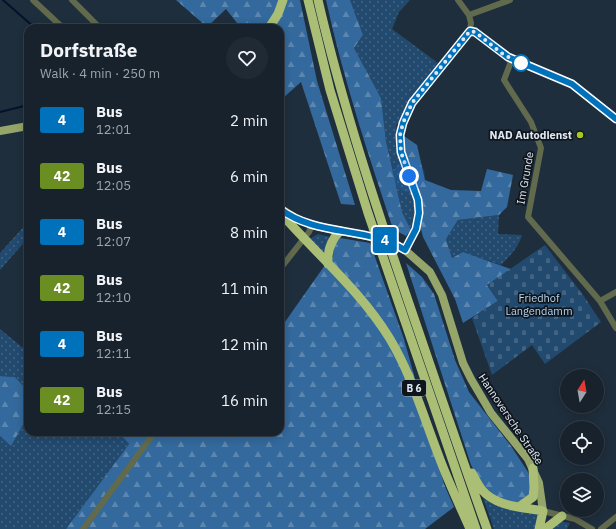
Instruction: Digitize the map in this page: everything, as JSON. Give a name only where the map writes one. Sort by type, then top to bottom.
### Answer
[{"type":"highway","points":[[272,24],[278,14],[283,0]]},
{"type":"highway","name":"B 6","points":[[308,0],[330,90],[368,213],[476,529]]},
{"type":"highway","name":"B 6","points":[[318,0],[340,87],[380,216],[487,529]]},
{"type":"highway","name":"B 6","points":[[284,216],[286,220],[360,298],[390,339],[418,398],[454,494],[470,529]]},
{"type":"highway","points":[[328,264],[332,240],[340,231]]},
{"type":"highway","points":[[462,456],[482,490],[488,496],[506,505],[543,511],[539,529]]},
{"type":"highway","points":[[519,507],[533,497],[533,468]]},
{"type":"highway","points":[[545,529],[561,517]]},
{"type":"main road","points":[[0,131],[24,127]]},
{"type":"main road","name":"Hannoversche Straße","points":[[284,212],[312,225],[394,243],[424,266],[435,280],[442,295],[463,363],[471,380],[491,413],[533,468],[539,483],[543,511]]},
{"type":"street","points":[[33,0],[59,24]]},
{"type":"street","points":[[72,0],[96,24]]},
{"type":"street","points":[[405,250],[416,229],[419,213],[418,200],[401,152],[400,135],[403,123],[412,103],[470,31],[471,23],[469,14],[458,0]]},
{"type":"street","points":[[469,14],[510,0]]},
{"type":"street","points":[[470,31],[475,32],[504,55],[572,84],[616,119]]},
{"type":"street","name":"Im Grunde","points":[[512,59],[504,80],[531,122],[540,148],[528,217],[600,301],[616,328]]},
{"type":"street","points":[[284,265],[309,232],[312,225]]},
{"type":"street","points":[[600,301],[616,292]]},
{"type":"street","points":[[83,529],[152,436]]},
{"type":"street","points":[[543,511],[560,515]]},
{"type":"street","points":[[566,517],[574,519],[592,529]]},
{"type":"street","points":[[601,529],[616,517]]},
{"type":"green space","points":[[176,0],[300,0],[317,81],[355,205],[341,204],[301,82],[284,97],[284,24],[238,24],[226,9],[210,24],[204,24]]},
{"type":"green space","points":[[326,0],[350,0],[363,35],[354,48],[381,98],[386,141],[402,212],[411,230],[406,236],[393,229],[348,87]]},
{"type":"green space","points":[[350,0],[410,0],[399,12],[392,29],[438,63],[420,87],[396,126],[399,133],[396,148],[415,206],[411,230],[402,212],[386,141],[381,98],[354,48],[363,35]]},
{"type":"green space","points":[[404,136],[417,145],[425,180],[451,190],[481,191],[487,169],[513,175],[507,207],[499,215],[458,220],[446,239],[452,258],[463,252],[511,269],[487,285],[498,301],[463,323],[455,299],[423,237],[421,229],[422,213],[418,192],[404,151]]},
{"type":"green space","points":[[499,215],[498,234],[522,235],[516,248],[501,265],[463,252],[452,258],[446,239],[458,220]]},
{"type":"green space","points":[[24,226],[24,243],[0,270],[0,253]]},
{"type":"green space","points":[[318,234],[331,237],[325,256],[309,239]]},
{"type":"green space","points":[[340,238],[370,243],[404,339],[444,484],[454,507],[425,529],[66,529],[129,444],[122,436],[284,436],[284,323],[325,265],[333,257],[334,246]]},
{"type":"green space","name":"Friedhof Langendamm","points":[[545,245],[583,295],[601,322],[545,364],[532,345],[492,375],[472,318],[498,301],[487,285]]},
{"type":"green space","points":[[406,263],[422,277],[434,294],[455,360],[469,392],[511,446],[528,472],[532,488],[527,498],[522,502],[515,503],[496,497],[483,487],[471,465]]},
{"type":"green space","points":[[0,329],[24,349],[24,387],[15,377],[0,376]]},
{"type":"green space","points":[[0,376],[15,377],[24,387],[24,423],[11,446],[0,436]]},
{"type":"green space","points":[[24,423],[24,436],[122,436],[129,444],[66,529],[0,529],[0,436],[11,445]]},
{"type":"green space","points":[[483,498],[497,506],[538,513],[539,516],[535,529],[494,529]]},
{"type":"green space","points":[[559,523],[570,523],[567,529],[549,529]]},
{"type":"waterway","points":[[3,0],[30,24]]},
{"type":"waterway","points":[[0,112],[24,106]]},
{"type":"bus line","name":"4","points":[[284,211],[297,219],[312,225],[380,239],[394,243],[405,250],[416,229],[419,213],[418,200],[401,152],[400,135],[403,123],[412,103],[470,31],[475,32],[504,55],[572,84],[616,119]]},
{"type":"place","name":"NAD Autodienst","points":[[580,135]]},
{"type":"route","points":[[409,176],[401,152],[400,135],[403,123],[412,103],[470,31],[475,32],[504,55],[524,64],[521,63]]}]
